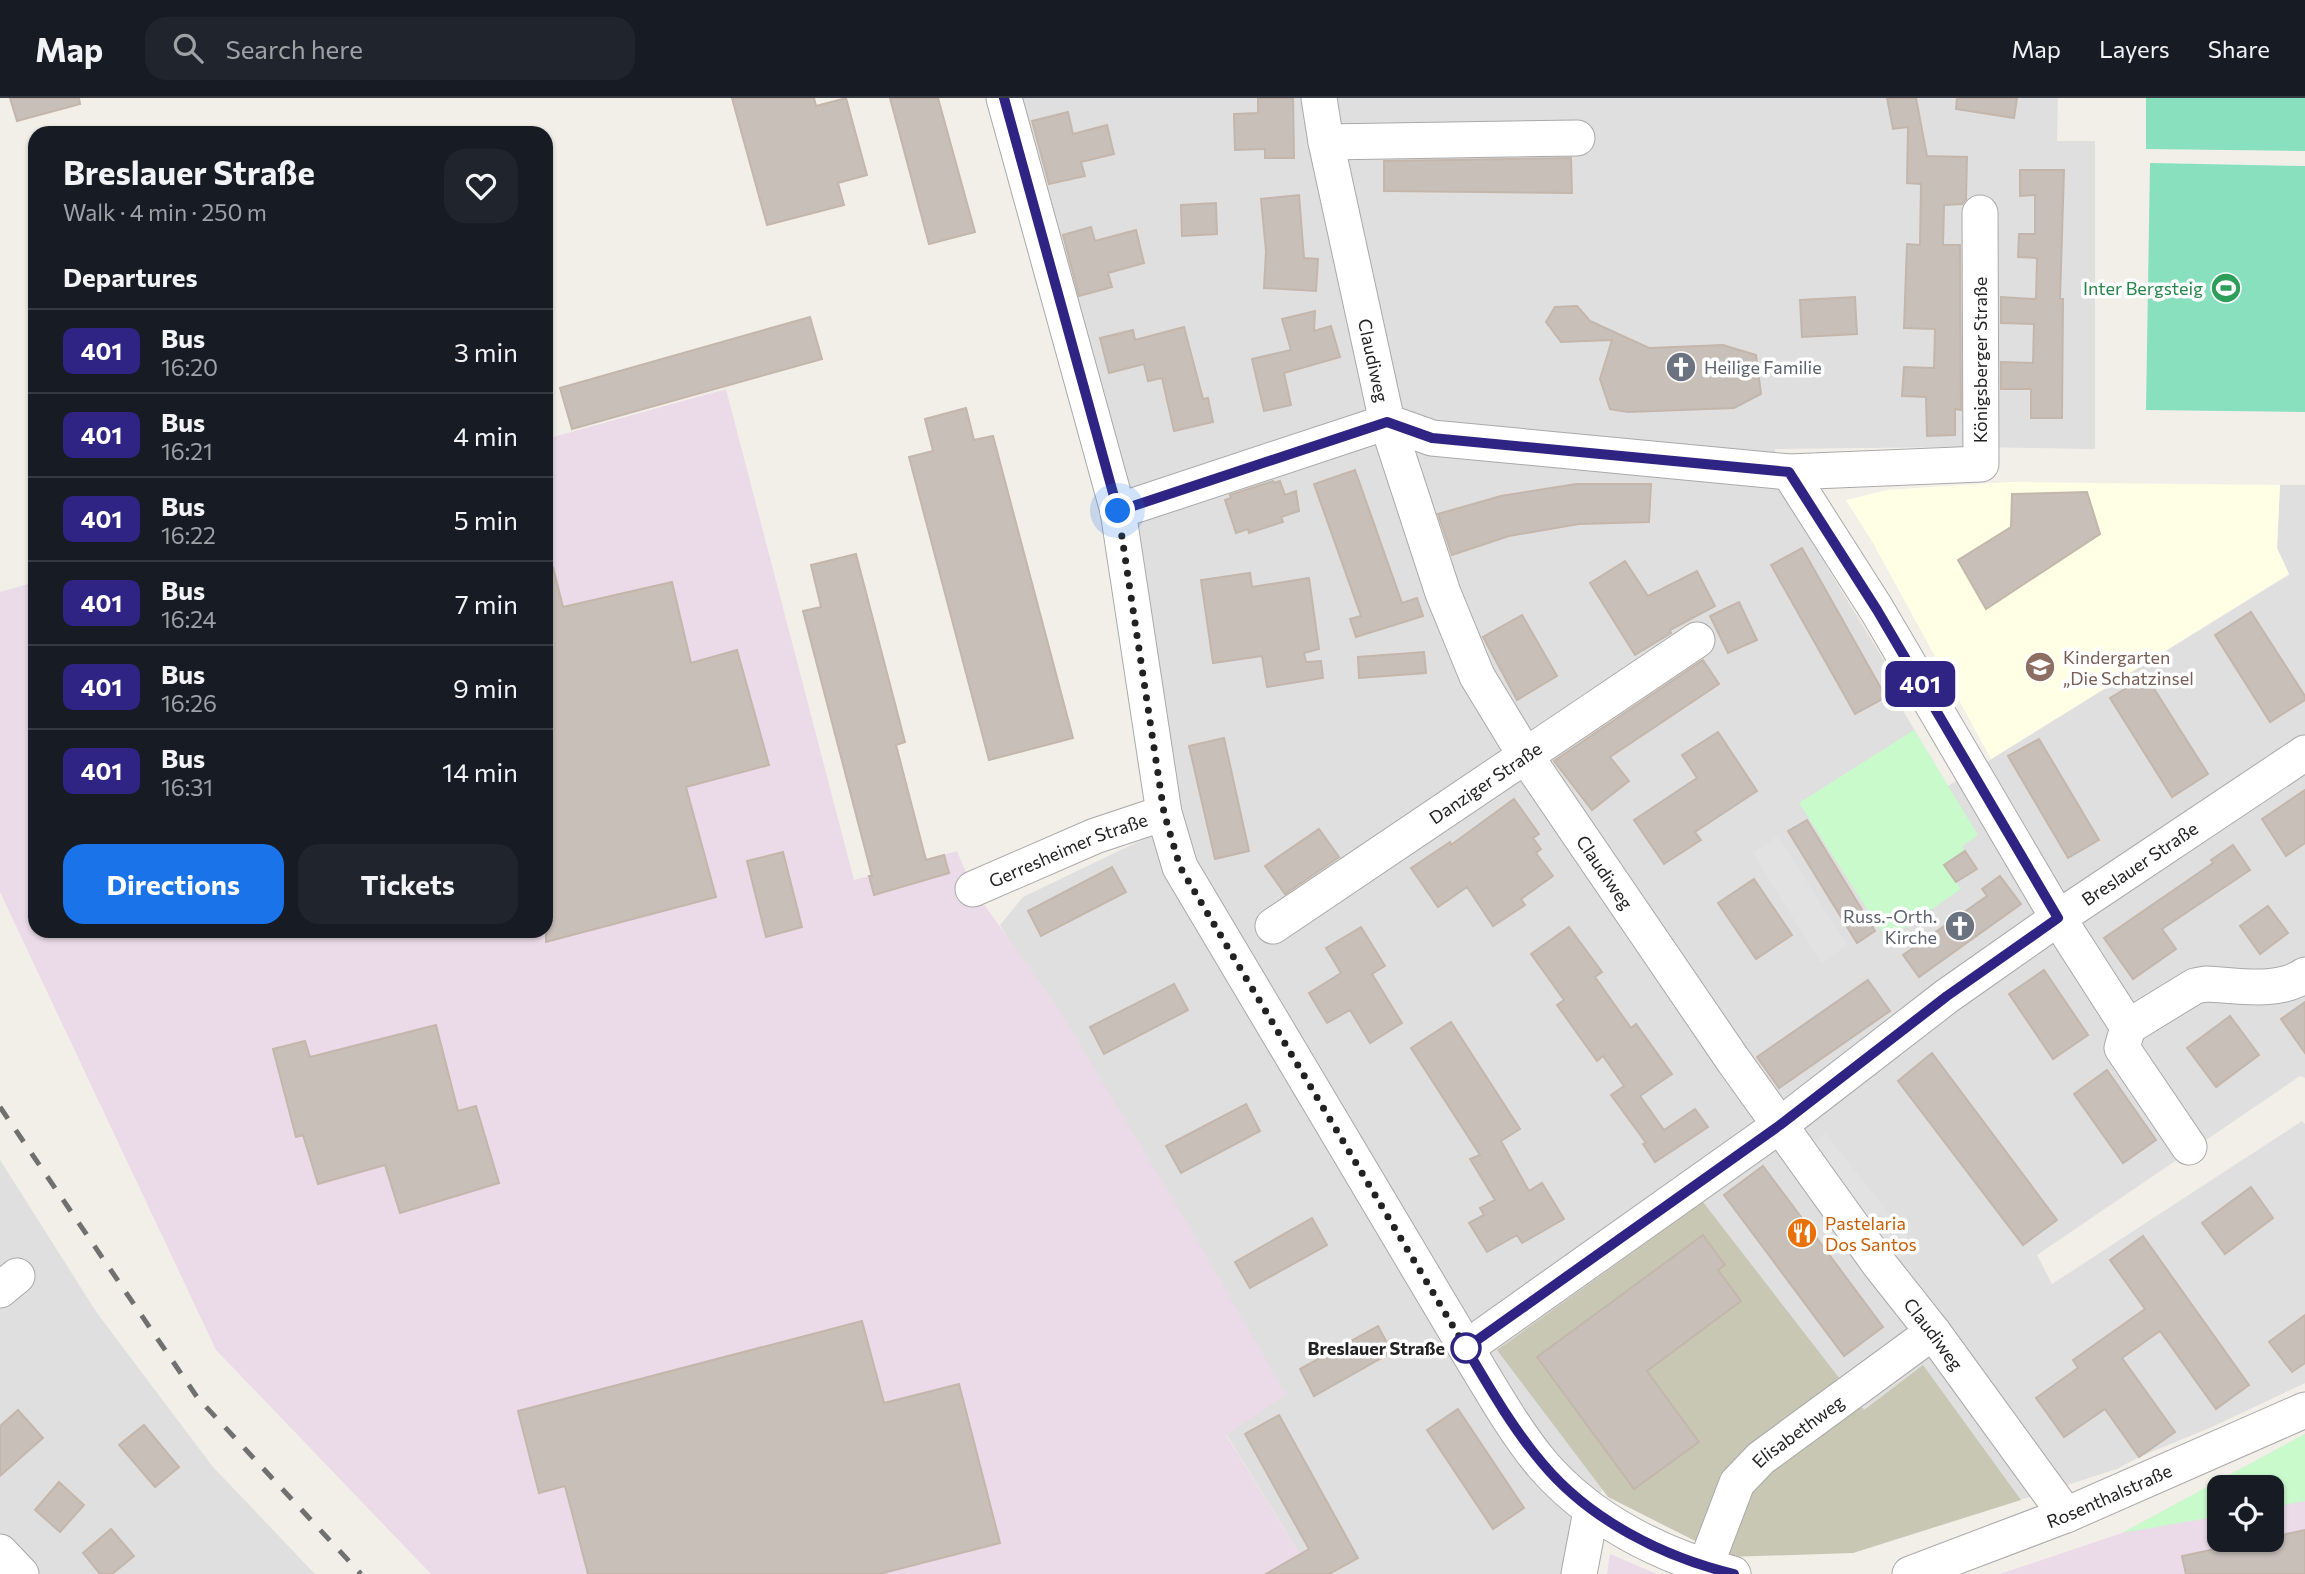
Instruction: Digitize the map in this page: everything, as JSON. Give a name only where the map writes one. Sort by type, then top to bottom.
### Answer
[{"type":"street","name":"Gerresheimer Straße","points":[[1004,98],[1118,511],[1164,813],[1180,867],[1504,1411],[1543,1464],[1591,1511]]},
{"type":"street","name":"Claudiweg","points":[[1319,98],[1326,142],[1387,422],[1443,593],[1477,676],[1525,755],[1733,1060],[1880,1265],[1933,1332],[2066,1515]]},
{"type":"street","points":[[1326,142],[1577,138]]},
{"type":"street","name":"Königsberger Straße","points":[[1387,422],[1432,438],[1789,472],[1981,464],[1980,213]]},
{"type":"street","points":[[1118,511],[1387,422]]},
{"type":"street","points":[[1789,472],[1877,610],[2058,918],[2128,1027]]},
{"type":"street","name":"Danziger Straße","points":[[1273,926],[1697,640]]},
{"type":"street","name":"Breslauer Straße","points":[[1466,1348],[1780,1125],[1947,996],[2058,918],[2305,753]]},
{"type":"street","name":"Gerresheimer Straße","points":[[974,889],[1095,835],[1164,813]]},
{"type":"street","points":[[2189,1147],[2122,1048],[2128,1027],[2195,986],[2275,986],[2294,983],[2305,975]]},
{"type":"street","name":"Elisabethweg","points":[[1719,1571],[1737,1483],[1760,1458],[1933,1332]]},
{"type":"street","name":"Rosenthalstraße","points":[[1910,1574],[2066,1515],[2305,1410]]},
{"type":"street","points":[[1579,1574],[1591,1511],[1645,1541],[1719,1571]]},
{"type":"street","points":[[0,1552],[20,1574]]},
{"type":"shaded area","points":[[1015,98],[2058,98],[2057,141],[2095,141],[2095,449],[1775,449],[1780,490],[1907,698],[1899,704],[1948,786],[2289,575],[2277,548],[2280,485],[2305,485],[2305,1078],[2300,1076],[2037,1255],[2052,1284],[2302,1121],[2305,1124],[2305,1383],[2117,1469],[2020,1500],[1663,1525],[1603,1489],[1580,1523],[1568,1574],[1312,1574],[1226,1434],[1285,1395],[1000,925],[1023,897],[1181,821],[1120,453]]},
{"type":"shaded area","points":[[726,389],[854,880],[957,851],[973,889],[1060,1011],[1286,1395],[1226,1435],[1312,1574],[431,1574],[216,1350],[0,892],[0,592],[28,584],[28,938],[553,938],[553,437]]},
{"type":"shaded area","name":"Kindergarten „Die Schatzinsel","points":[[2009,482],[2280,485],[2277,548],[2289,574],[1991,759],[1873,543],[1846,500],[1887,490]]},
{"type":"shaded area","points":[[1778,836],[1847,945],[1821,963],[1753,853]]},
{"type":"shaded area","points":[[1825,1133],[1915,1246],[1885,1271],[1798,1151]]},
{"type":"shaded area","points":[[0,1160],[97,1313],[213,1467],[315,1574],[0,1574]]},
{"type":"shaded area","points":[[1703,1202],[1864,1410],[1923,1365],[2021,1500],[1853,1553],[1727,1557],[1608,1497],[1497,1350]]},
{"type":"shaded area","points":[[2305,1434],[2305,1574],[2000,1574],[2122,1533],[2207,1487],[2207,1552],[2284,1552],[2284,1475],[2229,1475]]},
{"type":"shaded area","points":[[1610,1554],[1657,1574],[1607,1574]]},
{"type":"green space","points":[[2146,98],[2305,98],[2305,151],[2146,149]]},
{"type":"green space","name":"Inter Bergsteig","points":[[2150,163],[2305,166],[2305,412],[2146,410]]},
{"type":"green space","points":[[1914,730],[1978,835],[1962,846],[1965,851],[1945,865],[1961,889],[1887,940],[1799,803]]},
{"type":"green space","points":[[2305,1434],[2305,1501],[2284,1505],[2284,1475],[2229,1475]]},
{"type":"green space","points":[[2207,1487],[2207,1518],[2122,1533]]},
{"type":"building","points":[[10,98],[79,98],[80,104],[17,121]]},
{"type":"building","points":[[732,98],[814,98],[816,106],[846,98],[867,175],[838,183],[844,205],[767,225]]},
{"type":"building","points":[[890,98],[938,98],[975,232],[929,244]]},
{"type":"building","points":[[1258,98],[1293,98],[1294,158],[1265,158],[1265,149],[1235,150],[1234,114],[1258,113]]},
{"type":"building","points":[[1887,98],[1916,98],[1927,156],[1967,157],[1966,199],[1962,204],[1944,205],[1943,245],[1960,245],[1961,410],[1955,409],[1955,435],[1927,436],[1926,397],[1902,396],[1904,367],[1934,368],[1935,329],[1904,328],[1907,244],[1920,245],[1921,184],[1907,183],[1908,127],[1893,129]]},
{"type":"building","points":[[1957,98],[2017,98],[2014,118],[1956,109]]},
{"type":"building","points":[[1068,112],[1073,134],[1107,125],[1114,154],[1081,162],[1085,176],[1049,184],[1032,121]]},
{"type":"building","points":[[1571,158],[1572,193],[1384,191],[1384,161]]},
{"type":"building","points":[[2020,170],[2064,170],[2060,299],[2063,299],[2062,418],[2031,418],[2031,389],[2001,389],[2001,362],[2033,363],[2034,324],[2001,323],[2001,297],[2036,299],[2037,258],[2018,257],[2019,234],[2035,234],[2035,195],[2020,196]]},
{"type":"building","points":[[1299,195],[1304,258],[1318,259],[1316,291],[1264,288],[1266,251],[1261,199]]},
{"type":"building","points":[[1216,203],[1217,234],[1182,236],[1181,205]]},
{"type":"building","points":[[1091,227],[1095,241],[1136,230],[1144,263],[1108,273],[1112,287],[1079,296],[1063,235]]},
{"type":"building","points":[[1855,297],[1857,334],[1802,337],[1800,300]]},
{"type":"building","name":"Heilige Familie","points":[[1577,306],[1590,321],[1649,348],[1723,345],[1756,355],[1761,394],[1734,408],[1628,412],[1610,409],[1600,379],[1612,340],[1561,342],[1546,322],[1555,307]]},
{"type":"building","points":[[1315,311],[1314,331],[1331,326],[1340,357],[1284,373],[1291,405],[1264,411],[1252,359],[1291,350],[1282,319]]},
{"type":"building","points":[[810,317],[822,359],[572,429],[560,388]]},
{"type":"building","points":[[1184,327],[1203,399],[1208,398],[1213,422],[1174,431],[1162,378],[1148,381],[1144,364],[1109,373],[1100,338],[1133,330],[1135,340]]},
{"type":"building","points":[[966,408],[974,440],[993,436],[1073,738],[989,760],[909,457],[933,451],[925,419]]},
{"type":"building","points":[[1355,470],[1402,603],[1417,598],[1423,616],[1356,637],[1350,619],[1361,616],[1314,484]]},
{"type":"building","points":[[1280,481],[1285,495],[1296,491],[1299,511],[1281,517],[1283,522],[1249,533],[1248,529],[1236,533],[1225,500],[1231,498],[1230,495]]},
{"type":"building","points":[[1576,484],[1651,484],[1649,522],[1579,524],[1509,536],[1452,555],[1438,514],[1501,496]]},
{"type":"building","points":[[2087,492],[2100,534],[1986,609],[1958,560],[2011,527],[2012,494]]},
{"type":"building","points":[[1802,548],[1886,697],[1855,714],[1771,565]]},
{"type":"building","points":[[856,554],[905,742],[896,745],[926,860],[944,855],[949,873],[874,895],[869,876],[872,876],[803,611],[821,607],[811,565]]},
{"type":"building","points":[[1625,561],[1648,596],[1697,571],[1715,606],[1670,630],[1671,633],[1635,655],[1590,583]]},
{"type":"building","points":[[553,567],[563,607],[672,582],[691,663],[737,650],[769,765],[686,787],[716,897],[546,942],[546,938],[553,938]]},
{"type":"building","points":[[1250,573],[1252,587],[1309,578],[1319,649],[1304,653],[1306,662],[1321,661],[1323,678],[1267,687],[1262,656],[1213,663],[1201,580]]},
{"type":"building","points":[[1739,602],[1757,640],[1728,653],[1710,616]]},
{"type":"building","points":[[2251,612],[2305,696],[2305,700],[2270,722],[2215,635]]},
{"type":"building","points":[[1522,615],[1557,676],[1517,700],[1483,637]]},
{"type":"building","points":[[1424,652],[1426,673],[1359,678],[1358,657]]},
{"type":"building","points":[[1703,660],[1719,684],[1610,757],[1629,781],[1592,810],[1554,761]]},
{"type":"building","points":[[2146,676],[2208,774],[2172,797],[2110,698]]},
{"type":"building","points":[[1718,732],[1757,791],[1695,832],[1701,840],[1664,864],[1634,820],[1697,778],[1682,755]]},
{"type":"building","points":[[1224,738],[1249,851],[1215,859],[1189,746]]},
{"type":"building","points":[[2039,739],[2099,840],[2068,858],[2008,756]]},
{"type":"building","points":[[2305,790],[2305,843],[2286,856],[2262,819]]},
{"type":"building","points":[[1514,799],[1539,834],[1533,838],[1541,849],[1536,853],[1553,876],[1521,899],[1525,905],[1493,926],[1467,887],[1438,907],[1411,868],[1450,842],[1451,845]]},
{"type":"building","points":[[1807,820],[1875,931],[1857,943],[1788,831]]},
{"type":"building","points":[[1319,829],[1339,857],[1285,894],[1265,866]]},
{"type":"building","points":[[2233,845],[2250,870],[2162,929],[2176,949],[2133,979],[2104,938],[2213,863],[2211,860]]},
{"type":"building","points":[[1965,851],[1977,869],[1956,882],[1944,865]]},
{"type":"building","points":[[783,852],[802,927],[766,937],[747,861]]},
{"type":"building","points":[[1112,867],[1126,892],[1041,936],[1028,911]]},
{"type":"building","name":"Russ.-Orth. Kirche","points":[[2000,876],[2021,904],[1919,977],[1903,955],[1987,896],[1982,889]]},
{"type":"building","points":[[1754,879],[1792,935],[1756,959],[1718,903]]},
{"type":"building","points":[[2268,906],[2288,933],[2260,954],[2240,926]]},
{"type":"building","points":[[1361,927],[1385,966],[1372,974],[1402,1023],[1370,1043],[1350,1010],[1327,1023],[1309,993],[1341,973],[1326,948]]},
{"type":"building","points":[[1569,927],[1602,972],[1595,977],[1631,1028],[1636,1024],[1672,1074],[1640,1096],[1664,1130],[1695,1109],[1708,1127],[1655,1162],[1643,1144],[1646,1143],[1611,1095],[1624,1086],[1603,1056],[1597,1061],[1557,1005],[1564,1000],[1531,954]]},
{"type":"building","points":[[2044,970],[2088,1035],[2053,1059],[2009,994]]},
{"type":"building","points":[[1868,980],[1890,1011],[1779,1088],[1757,1057]]},
{"type":"building","points":[[1174,984],[1188,1010],[1104,1054],[1090,1027]]},
{"type":"building","points":[[2305,1002],[2305,1053],[2281,1019]]},
{"type":"building","points":[[2230,1016],[2259,1055],[2216,1087],[2187,1048]]},
{"type":"building","points":[[1451,1022],[1520,1129],[1501,1141],[1529,1191],[1542,1183],[1564,1219],[1522,1243],[1517,1235],[1487,1252],[1469,1223],[1484,1215],[1480,1208],[1495,1200],[1470,1159],[1480,1155],[1411,1048]]},
{"type":"building","points":[[436,1025],[458,1111],[476,1106],[499,1183],[400,1213],[385,1165],[318,1184],[303,1135],[296,1137],[273,1049],[305,1041],[310,1057]]},
{"type":"building","points":[[1932,1053],[2057,1220],[2023,1245],[1898,1081]]},
{"type":"building","points":[[2107,1070],[2156,1140],[2123,1163],[2074,1094]]},
{"type":"building","points":[[1246,1104],[1260,1131],[1181,1173],[1166,1146]]},
{"type":"building","points":[[1763,1166],[1883,1327],[1844,1356],[1724,1195]]},
{"type":"building","points":[[2251,1187],[2273,1218],[2225,1254],[2202,1223]]},
{"type":"building","points":[[1312,1218],[1327,1245],[1250,1288],[1235,1262]]},
{"type":"building","points":[[1703,1235],[1725,1265],[1718,1270],[1741,1301],[1647,1371],[1699,1442],[1634,1489],[1537,1357]]},
{"type":"building","points":[[2143,1236],[2249,1385],[2216,1409],[2160,1331],[2122,1358],[2175,1432],[2139,1457],[2105,1409],[2064,1437],[2036,1398],[2078,1368],[2073,1360],[2145,1309],[2110,1260]]},
{"type":"building","points":[[2305,1315],[2305,1363],[2292,1372],[2269,1342]]},
{"type":"building","points":[[862,1321],[884,1403],[959,1384],[1000,1543],[879,1574],[588,1574],[565,1486],[539,1493],[518,1411]]},
{"type":"building","points":[[1378,1326],[1392,1352],[1314,1396],[1300,1369]]},
{"type":"building","points":[[1458,1409],[1524,1508],[1493,1529],[1427,1430]]},
{"type":"building","points":[[18,1410],[43,1438],[0,1476],[0,1426]]},
{"type":"building","points":[[1279,1415],[1358,1558],[1329,1574],[1266,1574],[1309,1549],[1245,1434]]},
{"type":"building","points":[[144,1425],[179,1467],[155,1487],[119,1445]]},
{"type":"building","points":[[59,1482],[84,1505],[60,1532],[35,1510]]},
{"type":"building","points":[[111,1529],[134,1556],[112,1574],[100,1574],[83,1553]]},
{"type":"building","points":[[2305,1530],[2305,1574],[2186,1574],[2182,1556],[2207,1551],[2284,1552],[2284,1534]]},
{"type":"railway","points":[[0,1107],[197,1397],[361,1574]]},
{"type":"bus line","name":"401","points":[[1004,98],[1118,511],[1387,422],[1432,438],[1789,472],[1877,610],[2058,918],[1947,996],[1780,1125],[1466,1348],[1504,1411],[1543,1464],[1591,1511],[1645,1541],[1705,1567],[1734,1574]]},
{"type":"place","name":"Inter Bergsteig","points":[[2226,288]]},
{"type":"place","name":"Heilige Familie","points":[[1681,367]]},
{"type":"place","name":"Kindergarten „Die Schatzinsel","points":[[2040,667]]},
{"type":"place","name":"Russ.-Orth. Kirche","points":[[1960,926]]},
{"type":"place","name":"Pastelaria Dos Santos","points":[[1802,1233]]},
{"type":"place","name":"Breslauer Straße","points":[[1466,1348]]},
{"type":"route","points":[[1118,511],[1164,813],[1180,867],[1466,1348]]}]
